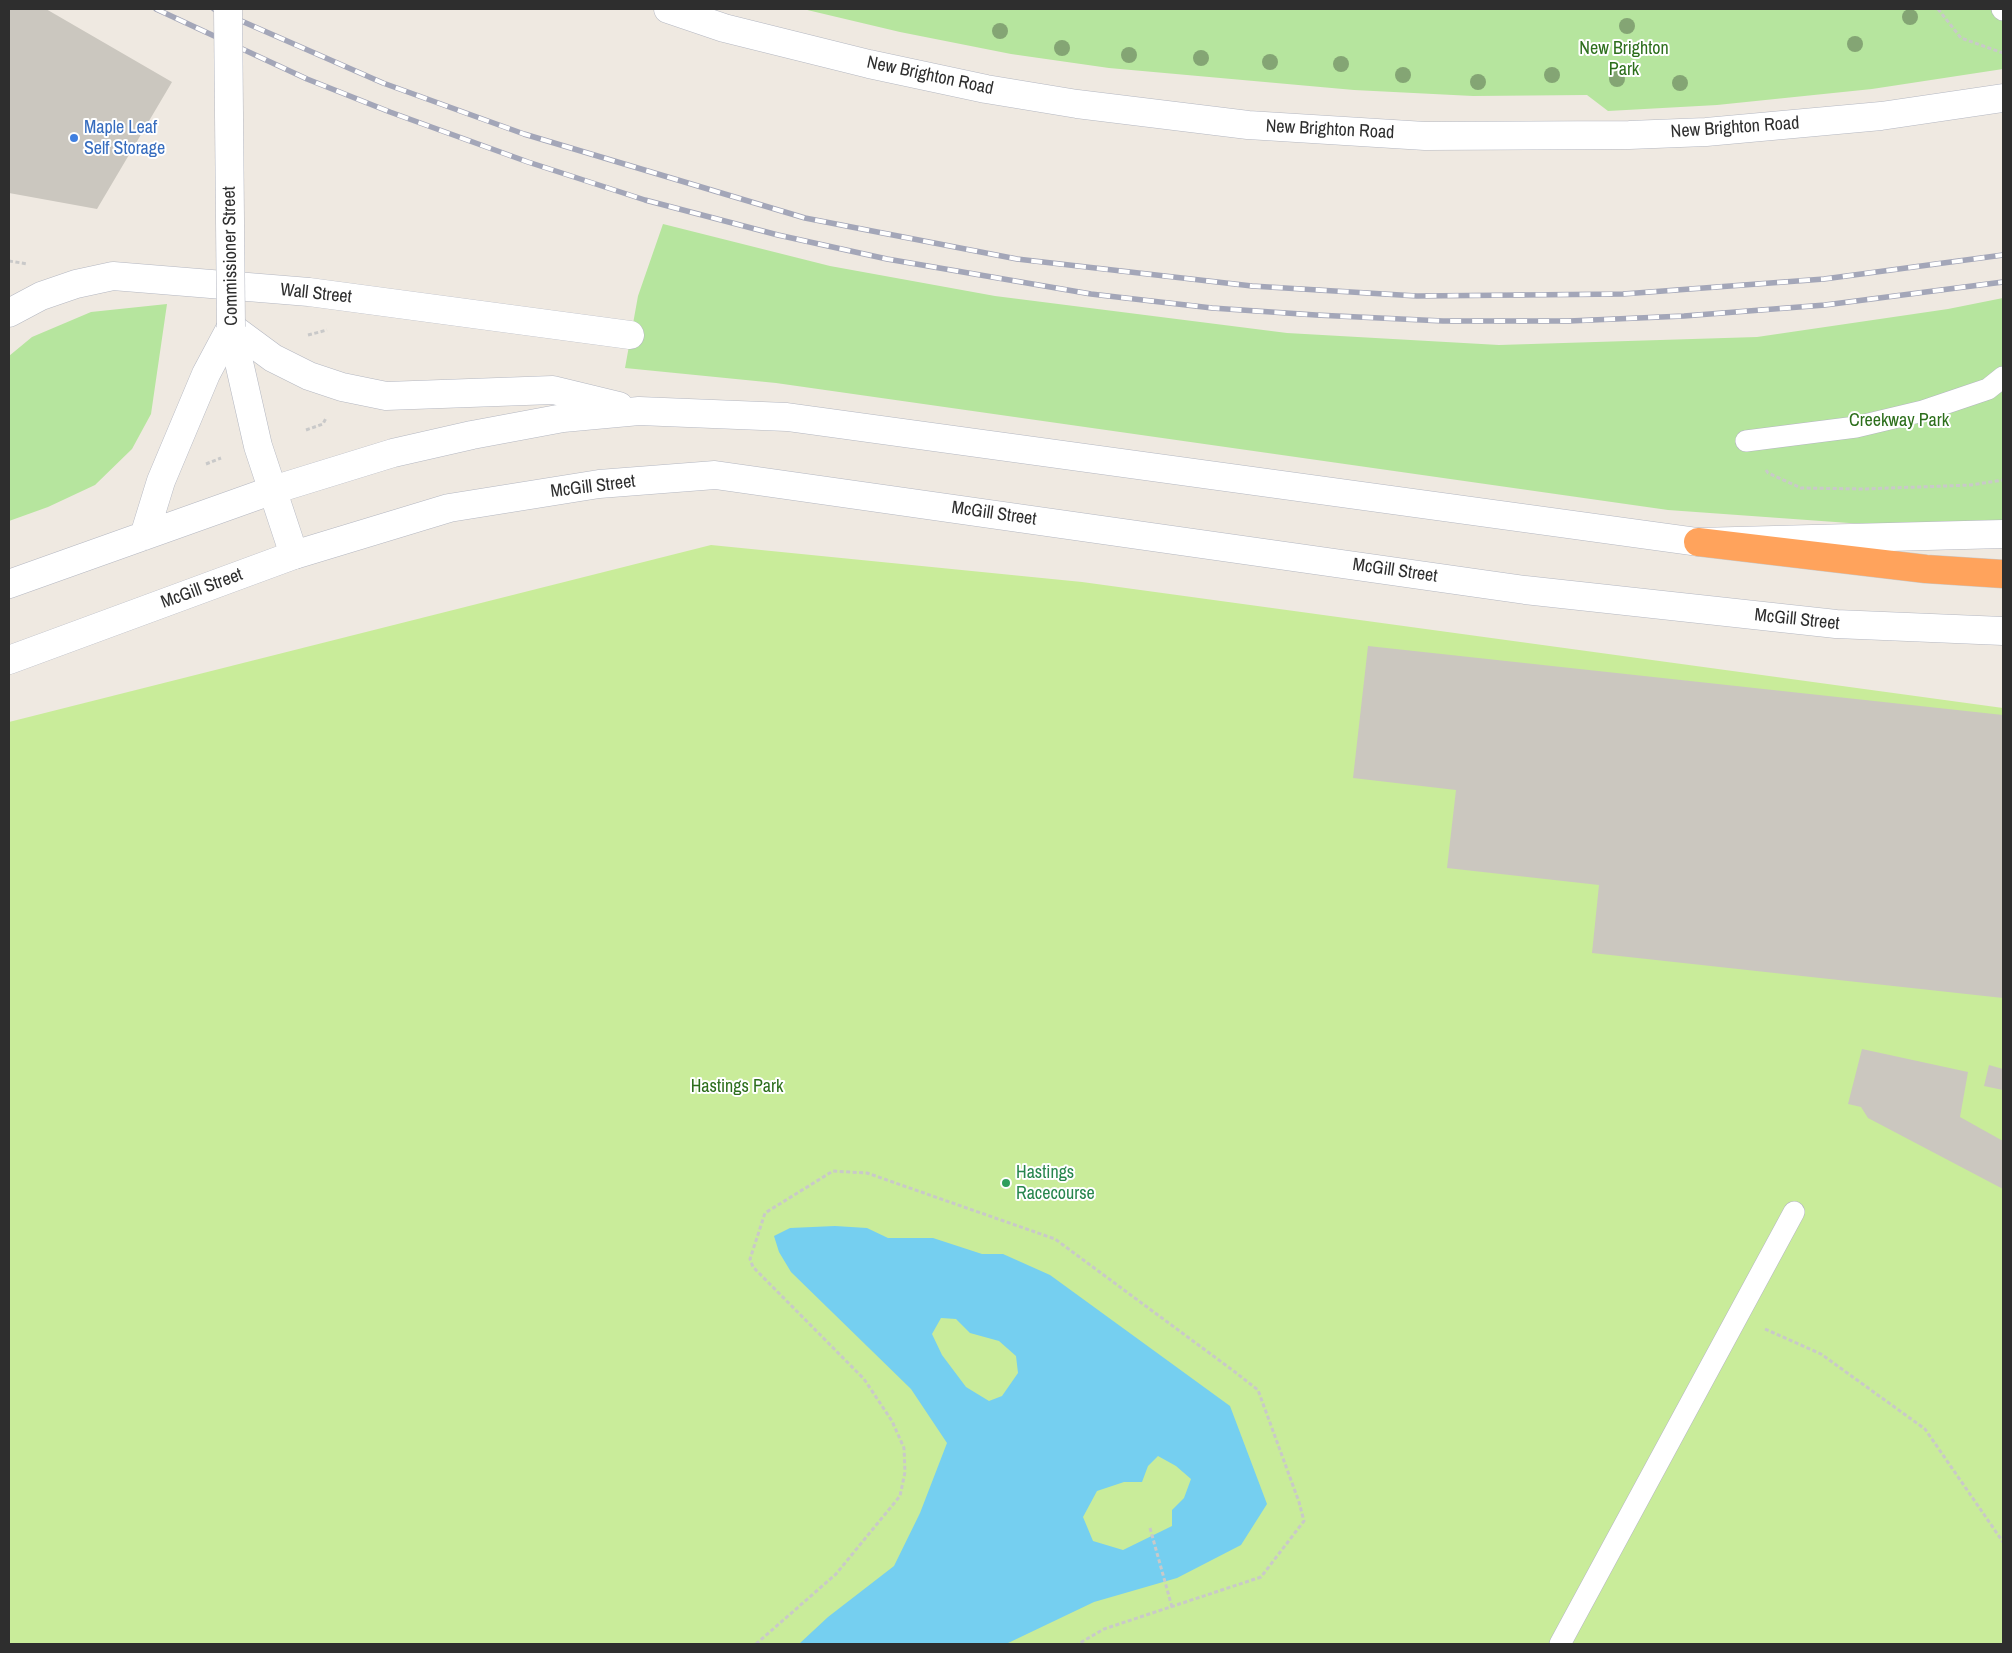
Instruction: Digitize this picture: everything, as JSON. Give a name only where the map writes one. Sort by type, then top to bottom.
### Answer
[{"type":"highway","points":[[1698,542],[1926,568],[2003,574]]},
{"type":"main road","name":"Commissioner Street","points":[[228,9],[231,327],[258,446],[294,555]]},
{"type":"main road","name":"New Brighton Road","points":[[668,9],[724,28],[869,64],[986,89],[1077,104],[1248,125],[1425,136],[1630,135],[1706,132],[1880,116],[2003,98]]},
{"type":"main road","name":"Wall Street","points":[[9,313],[41,296],[76,284],[113,276],[309,292],[630,335]]},
{"type":"main road","points":[[144,536],[161,481],[206,374],[231,327],[273,358],[309,376],[342,387],[386,396],[553,390],[640,410]]},
{"type":"main road","points":[[15,576],[144,536],[272,490],[393,454],[472,435],[563,418],[640,410],[787,417],[1698,542],[2003,534]]},
{"type":"main road","name":"McGill Street","points":[[9,660],[294,555],[449,508],[599,484],[715,475],[1525,590],[1836,624],[2003,632]]},
{"type":"lane","points":[[1746,441],[1856,427],[1923,411],[1988,389],[2003,377]]},
{"type":"lane","points":[[1560,1644],[1794,1212]]},
{"type":"path","points":[[1938,9],[1961,38],[2003,54]]},
{"type":"path","points":[[9,261],[35,265]]},
{"type":"path","points":[[308,335],[328,330]]},
{"type":"path","points":[[306,430],[323,424],[329,412]]},
{"type":"path","points":[[1746,441],[1768,473],[1801,488],[1865,490],[1971,485],[2003,480]]},
{"type":"path","points":[[756,1644],[836,1574],[900,1496],[905,1472],[904,1448],[892,1421],[864,1378],[753,1267],[750,1259],[765,1213],[833,1171],[867,1173],[1055,1240],[1258,1390],[1299,1502],[1304,1521],[1261,1577],[1104,1629],[1078,1644]]},
{"type":"path","points":[[1738,1316],[1821,1354],[1925,1430],[2003,1542]]},
{"type":"path","points":[[1150,1528],[1172,1607]]},
{"type":"green space","name":"New Brighton Park","points":[[803,9],[2003,9],[2003,69],[1872,89],[1717,105],[1608,111],[1587,95],[1473,96],[1354,90],[1109,68],[1011,54],[900,32]]},
{"type":"green space","name":"Creekway Park","points":[[663,224],[830,266],[995,296],[1287,333],[1499,345],[1757,337],[1948,309],[2003,298],[2003,522],[1877,525],[1668,510],[776,383],[625,368],[638,296]]},
{"type":"green space","points":[[167,304],[151,414],[132,449],[95,485],[48,507],[9,521],[9,356],[32,337],[91,312]]},
{"type":"green space","name":"Hastings Racecourse","points":[[711,545],[1082,582],[2003,708],[2003,1644],[9,1644],[9,722]]},
{"type":"water","points":[[835,1226],[867,1228],[888,1238],[933,1238],[982,1254],[1003,1254],[1050,1275],[1230,1406],[1267,1504],[1241,1545],[1177,1578],[1094,1602],[1006,1644],[799,1644],[828,1617],[894,1566],[920,1513],[947,1443],[911,1389],[791,1272],[779,1252],[774,1236],[790,1228]],"holes":[[[941,1318],[956,1319],[970,1333],[999,1341],[1016,1356],[1018,1373],[1002,1396],[989,1401],[966,1387],[942,1355],[932,1334]],[[1158,1456],[1176,1466],[1191,1479],[1184,1498],[1172,1510],[1172,1526],[1123,1550],[1093,1541],[1083,1517],[1097,1491],[1124,1482],[1142,1482],[1148,1466]]]},
{"type":"building","name":"Maple Leaf Self Storage","points":[[9,9],[46,9],[172,82],[97,209],[9,193]]},
{"type":"building","points":[[1368,646],[2003,715],[2003,998],[1592,953],[1599,885],[1447,868],[1456,790],[1353,778]]},
{"type":"building","points":[[1862,1049],[1968,1072],[1960,1117],[2003,1141],[2003,1189],[1868,1118],[1861,1107],[1848,1104]]},
{"type":"building","points":[[1989,1065],[2003,1069],[2003,1090],[1984,1086]]},
{"type":"railway","points":[[156,9],[307,79],[390,112],[528,162],[645,200],[778,235],[887,259],[1091,294],[1212,308],[1316,315],[1443,321],[1569,321],[1684,316],[1825,305],[2003,282]]},
{"type":"railway","points":[[214,9],[383,83],[524,134],[805,218],[1017,259],[1252,286],[1417,296],[1623,294],[1824,279],[2003,255]]},
{"type":"place","name":"Maple Leaf Self Storage","points":[[74,138]]},
{"type":"place","name":"Hastings Racecourse","points":[[1006,1183]]},
{"type":"park label","name":"Hastings Park","points":[[737,1087]]}]
